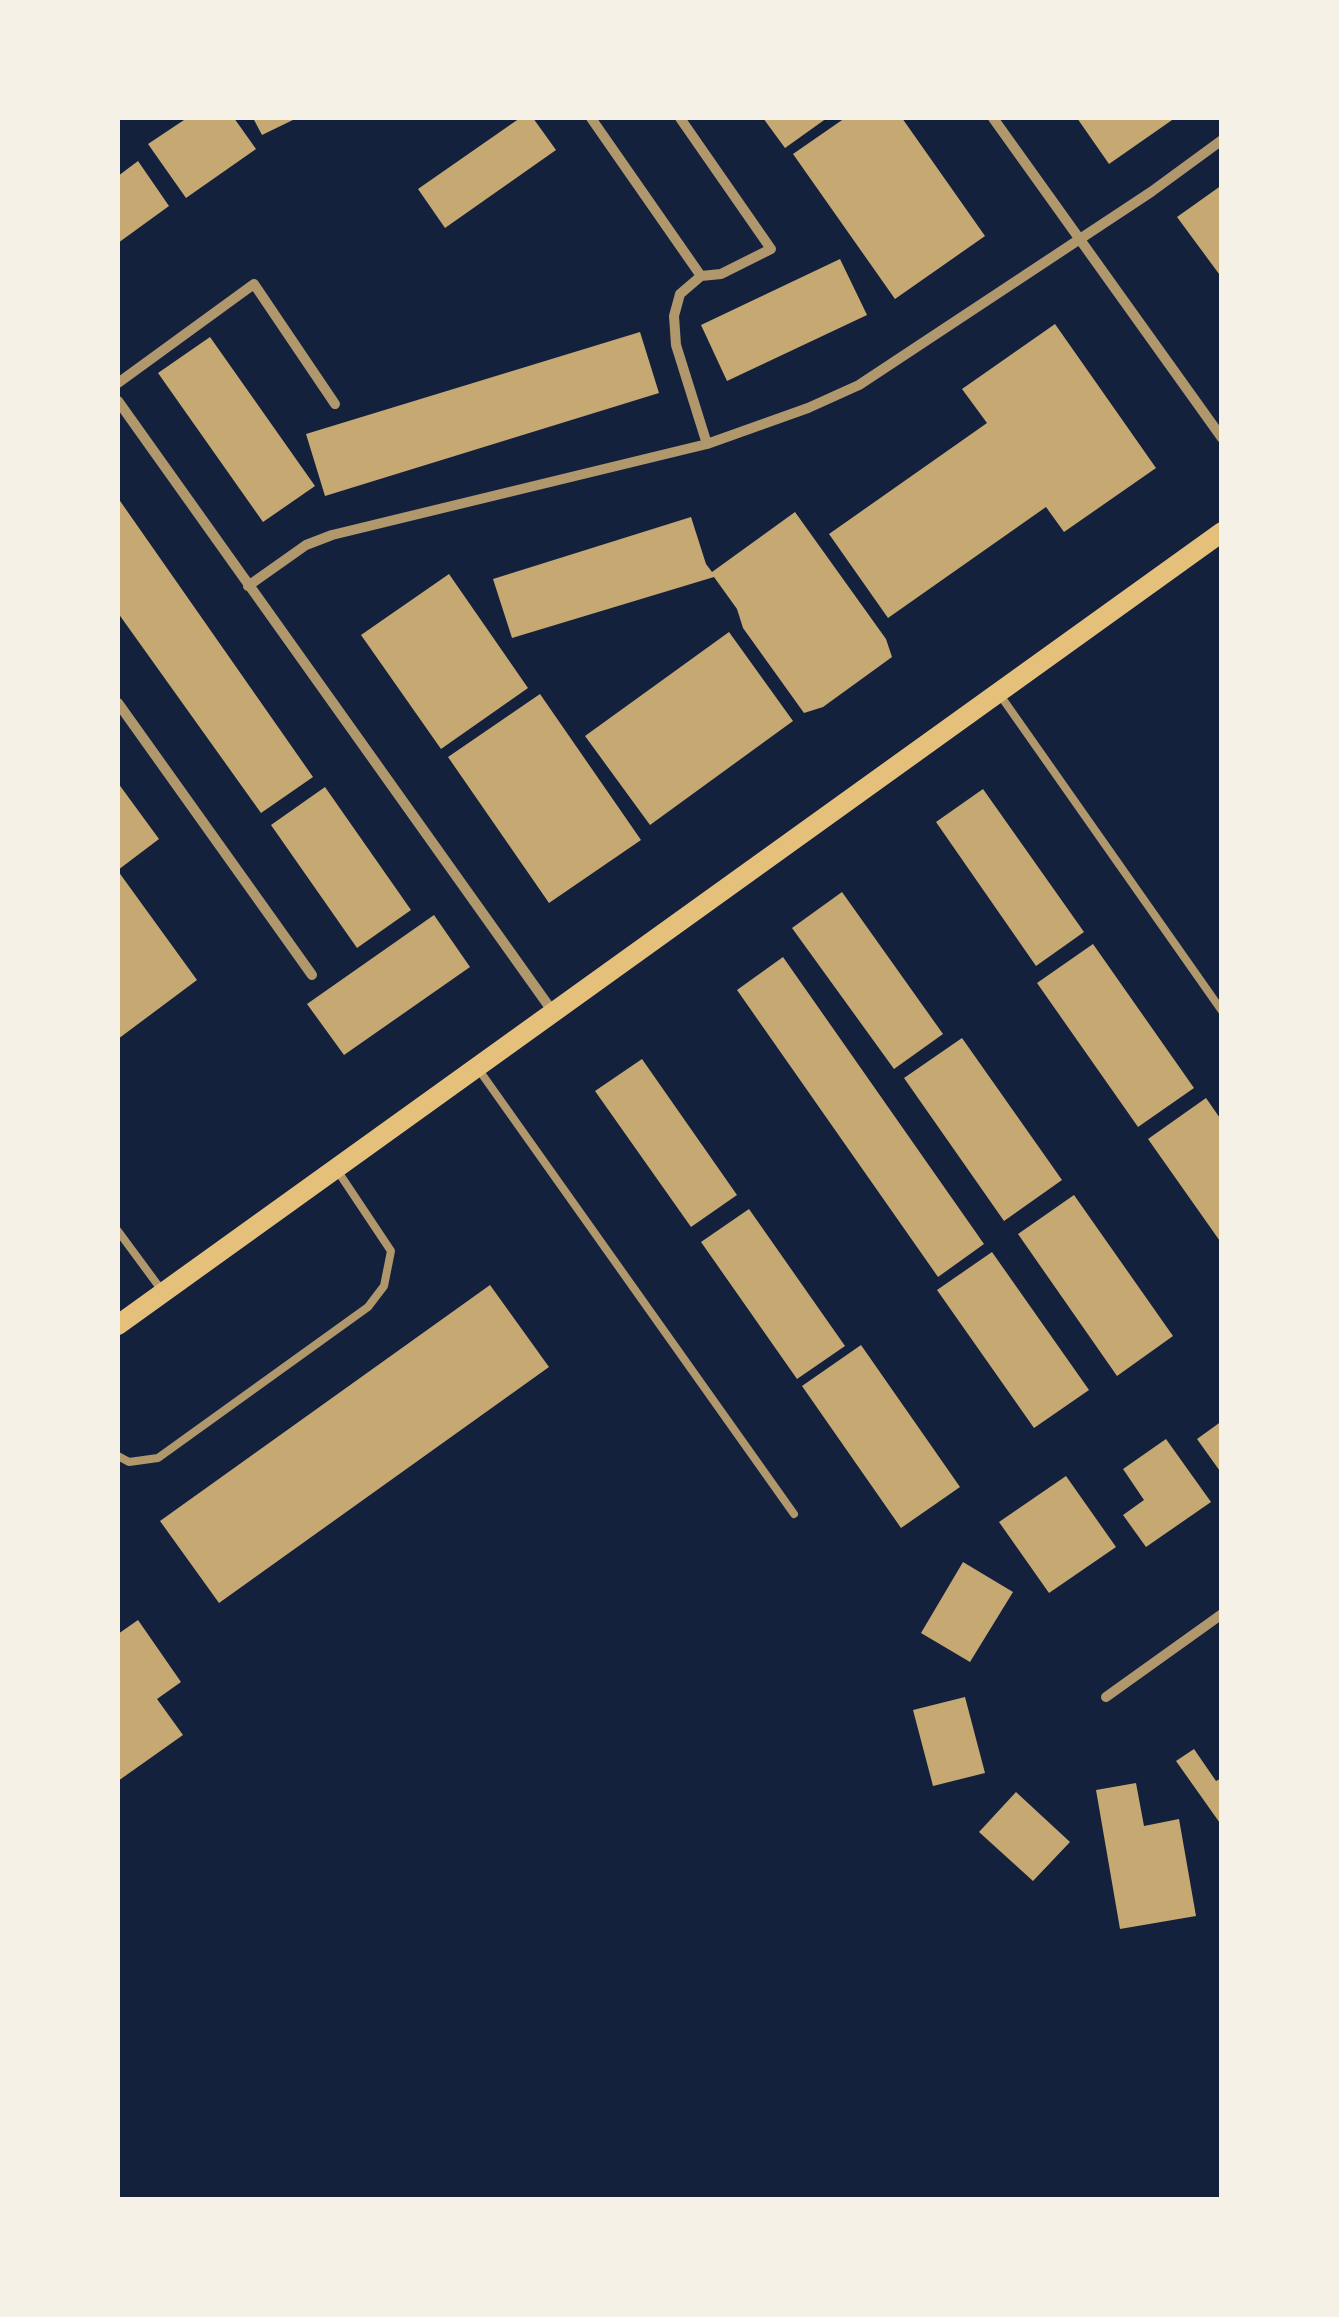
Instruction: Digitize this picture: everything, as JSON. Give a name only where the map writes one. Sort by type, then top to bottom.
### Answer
[{"type":"main road","points":[[118,1325],[1222,532]]},
{"type":"street","points":[[591,118],[702,276]]},
{"type":"street","points":[[680,118],[771,248],[722,274],[702,276],[680,294],[674,316],[676,345],[707,444]]},
{"type":"street","points":[[993,118],[1222,438]]},
{"type":"street","points":[[248,586],[306,546],[332,535],[707,444],[859,385],[1151,192],[1222,140]]},
{"type":"street","points":[[118,383],[254,284],[334,404]]},
{"type":"street","points":[[118,401],[553,1012]]},
{"type":"street","points":[[118,424],[128,416]]},
{"type":"street","points":[[118,703],[312,975]]},
{"type":"street","points":[[1106,1697],[1222,1614]]},
{"type":"lane","points":[[997,692],[1222,1010]]},
{"type":"lane","points":[[476,1067],[794,1514]]},
{"type":"lane","points":[[118,1456],[129,1462],[158,1458],[368,1306],[384,1286],[392,1251],[336,1169]]},
{"type":"lane","points":[[118,1231],[163,1292]]},
{"type":"building","points":[[187,118],[234,118],[256,149],[186,198],[148,144]]},
{"type":"building","points":[[253,118],[297,118],[262,135]]},
{"type":"building","points":[[520,118],[533,118],[556,150],[445,228],[418,189]]},
{"type":"building","points":[[763,118],[827,118],[785,148]]},
{"type":"building","points":[[845,118],[902,118],[985,236],[895,299],[793,154]]},
{"type":"building","points":[[1077,118],[1175,118],[1109,164]]},
{"type":"building","points":[[138,161],[169,206],[118,243],[118,176]]},
{"type":"building","points":[[1222,185],[1222,278],[1177,217]]},
{"type":"building","points":[[840,259],[867,315],[727,381],[701,325]]},
{"type":"building","points":[[1055,324],[1156,468],[1064,532],[1046,507],[888,618],[829,534],[987,423],[962,389]]},
{"type":"building","points":[[640,332],[659,393],[325,496],[306,434]]},
{"type":"building","points":[[210,337],[315,486],[263,522],[158,373]]},
{"type":"building","points":[[118,498],[313,777],[261,813],[118,613]]},
{"type":"building","points":[[795,512],[886,639],[892,657],[823,707],[804,713],[743,628],[737,609],[714,577],[512,638],[493,579],[691,517],[712,572]]},
{"type":"building","points":[[449,574],[528,688],[441,749],[361,635]]},
{"type":"building","points":[[729,632],[793,721],[650,825],[585,736]]},
{"type":"building","points":[[540,694],[641,840],[549,903],[448,757]]},
{"type":"building","points":[[118,783],[159,839],[118,870]]},
{"type":"building","points":[[325,787],[411,910],[357,948],[271,825]]},
{"type":"building","points":[[983,789],[1084,932],[1036,966],[936,822]]},
{"type":"building","points":[[118,871],[197,980],[118,1039]]},
{"type":"building","points":[[842,892],[943,1034],[894,1069],[792,928]]},
{"type":"building","points":[[434,915],[470,967],[344,1055],[307,1004]]},
{"type":"building","points":[[1093,944],[1194,1088],[1138,1127],[1037,983]]},
{"type":"building","points":[[783,957],[984,1244],[938,1277],[737,990]]},
{"type":"building","points":[[962,1038],[1062,1180],[1004,1221],[904,1078]]},
{"type":"building","points":[[642,1059],[737,1195],[691,1227],[595,1091]]},
{"type":"building","points":[[1206,1098],[1222,1121],[1222,1244],[1148,1139]]},
{"type":"building","points":[[1074,1195],[1173,1336],[1117,1376],[1018,1234]]},
{"type":"building","points":[[749,1209],[845,1346],[797,1379],[701,1242]]},
{"type":"building","points":[[992,1252],[1089,1390],[1034,1428],[937,1290]]},
{"type":"building","points":[[490,1285],[549,1367],[219,1603],[160,1521]]},
{"type":"building","points":[[861,1345],[960,1487],[901,1528],[802,1386]]},
{"type":"building","points":[[1222,1421],[1222,1474],[1197,1439]]},
{"type":"building","points":[[1166,1439],[1211,1502],[1146,1547],[1123,1515],[1144,1500],[1123,1469]]},
{"type":"building","points":[[1066,1476],[1116,1547],[1049,1593],[999,1522]]},
{"type":"building","points":[[963,1562],[1013,1592],[970,1662],[921,1633]]},
{"type":"building","points":[[138,1620],[181,1682],[157,1699],[183,1735],[118,1781],[118,1634]]},
{"type":"building","points":[[965,1697],[985,1773],[933,1786],[913,1710]]},
{"type":"building","points":[[1194,1749],[1216,1781],[1222,1778],[1222,1826],[1176,1761]]},
{"type":"building","points":[[1136,1783],[1144,1826],[1179,1819],[1196,1916],[1120,1929],[1096,1790]]},
{"type":"building","points":[[1016,1792],[1070,1842],[1033,1881],[979,1832]]}]
